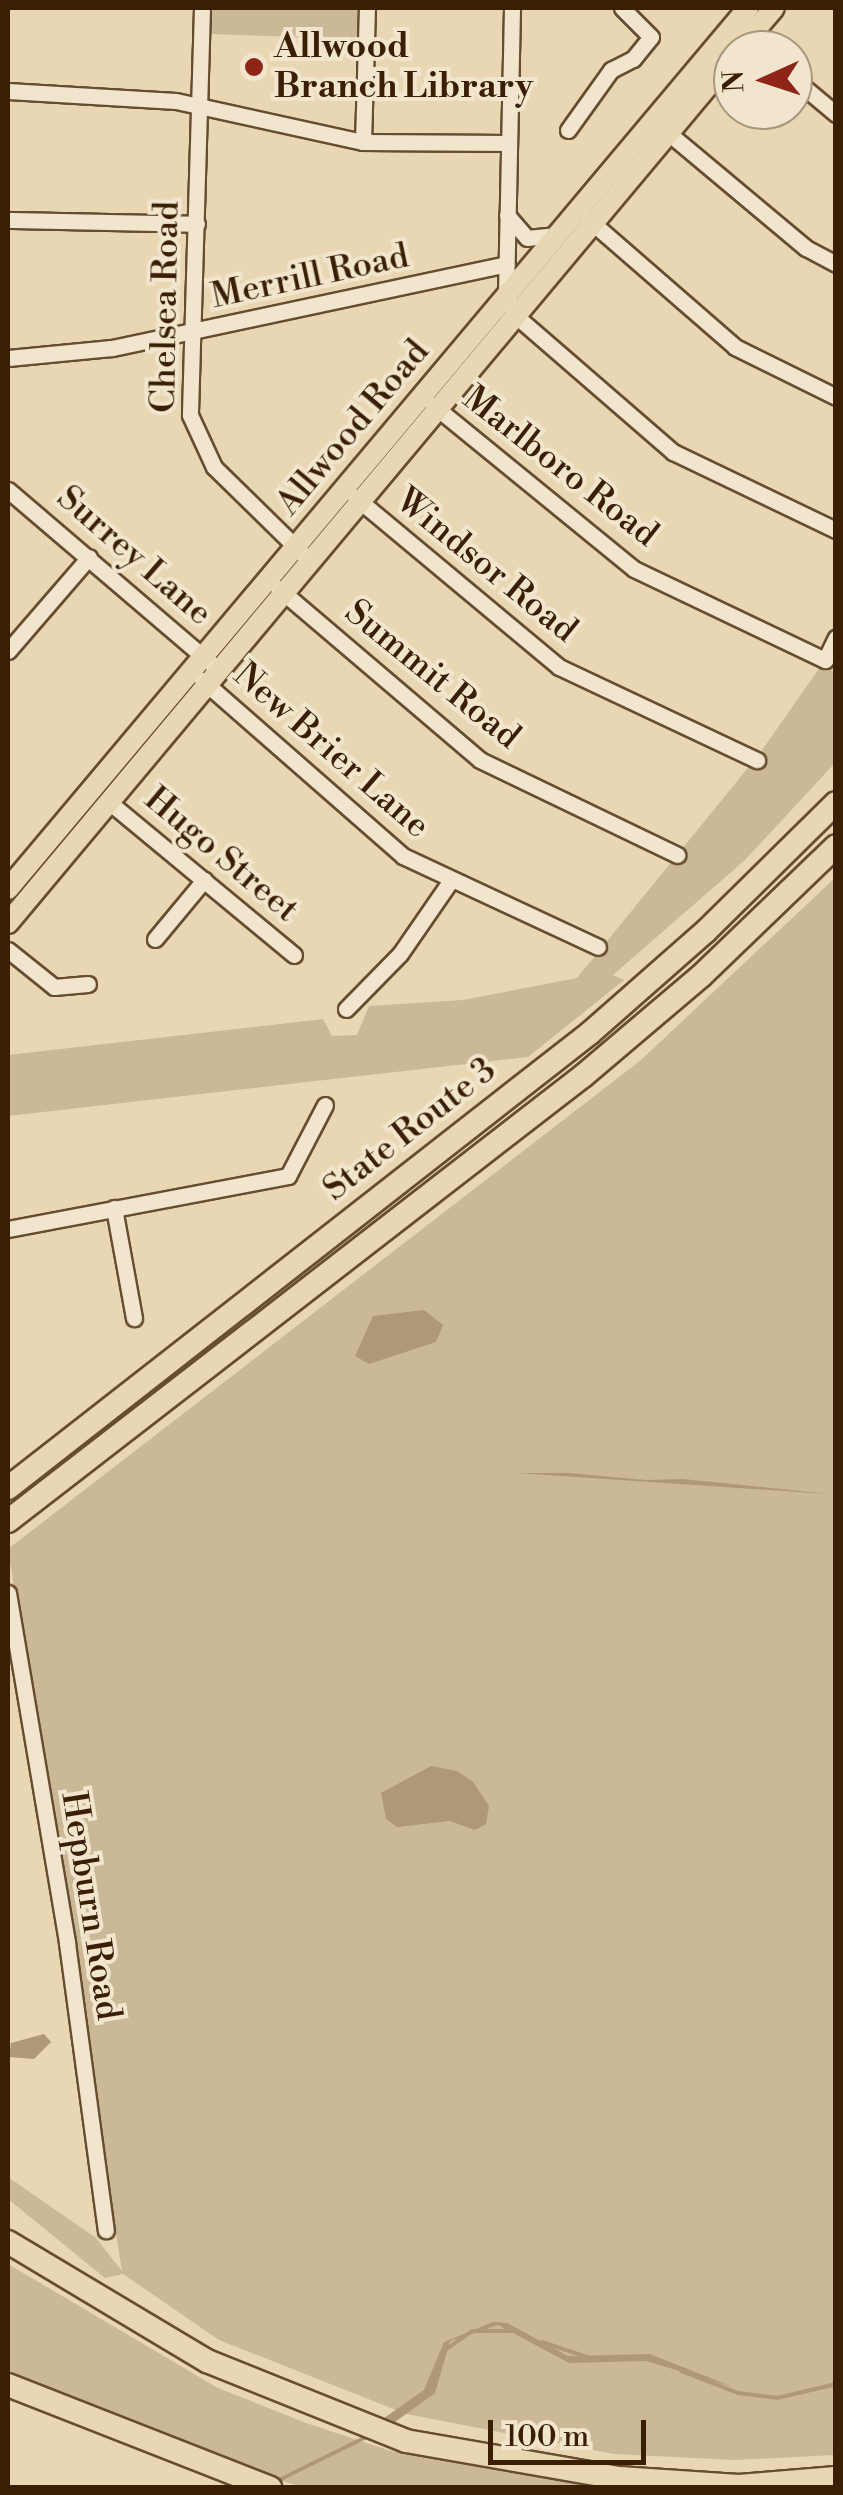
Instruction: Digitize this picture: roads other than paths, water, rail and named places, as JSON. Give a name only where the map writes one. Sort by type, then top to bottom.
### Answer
[{"type":"highway","name":"State Route 3","points":[[8,1488],[590,1033],[720,918],[836,803]]},
{"type":"highway","name":"State Route 3","points":[[8,1521],[642,1027],[836,846]]},
{"type":"highway","points":[[8,1535],[219,1372],[324,1277]]},
{"type":"highway","points":[[8,2227],[60,2276]]},
{"type":"highway","points":[[8,2242],[207,2361],[358,2425],[406,2441],[619,2478],[739,2486],[836,2478]]},
{"type":"highway","points":[[8,2385],[271,2488]]},
{"type":"main road","name":"Allwood Road","points":[[755,30],[774,8]]},
{"type":"main road","name":"Allwood Road","points":[[430,402],[516,316],[585,217],[661,127],[713,74]]},
{"type":"main road","name":"Allwood Road","points":[[661,127],[713,74]]},
{"type":"main road","name":"Allwood Road","points":[[11,879],[205,670],[430,402],[506,297],[557,235],[585,217]]},
{"type":"main road","name":"Allwood Road","points":[[8,923],[109,802],[205,670]]},
{"type":"street","name":"Chelsea Road","points":[[202,8],[190,415],[198,443],[214,468],[303,554]]},
{"type":"street","points":[[363,142],[367,8]]},
{"type":"street","points":[[512,8],[506,297],[516,316],[673,452],[836,530]]},
{"type":"street","points":[[568,130],[611,70],[633,59],[651,38],[622,8]]},
{"type":"street","points":[[8,91],[200,105],[363,142],[509,142]]},
{"type":"street","points":[[813,95],[836,114]]},
{"type":"street","points":[[661,127],[806,248],[836,264]]},
{"type":"street","points":[[507,215],[527,238],[557,235]]},
{"type":"street","points":[[585,217],[735,347],[836,397]]},
{"type":"street","points":[[8,220],[197,224]]},
{"type":"street","name":"Merrill Road","points":[[8,358],[194,333],[506,264]]},
{"type":"street","name":"Marlboro Road","points":[[430,402],[611,554],[825,660],[836,637]]},
{"type":"street","name":"Surrey Lane","points":[[8,490],[90,557],[205,670]]},
{"type":"street","name":"Windsor Road","points":[[352,494],[559,667],[758,760]]},
{"type":"street","points":[[8,651],[90,557]]},
{"type":"street","name":"Summit Road","points":[[276,586],[480,760],[677,855]]},
{"type":"street","name":"New Brier Lane","points":[[205,670],[403,856],[598,947]]},
{"type":"street","name":"Hugo Street","points":[[109,802],[294,955]]},
{"type":"street","points":[[11,879],[38,887]]},
{"type":"street","points":[[155,939],[204,880]]},
{"type":"street","points":[[346,1009],[409,942],[451,880]]},
{"type":"street","points":[[8,950],[54,987],[88,984]]},
{"type":"street","points":[[8,1228],[295,1173],[314,1116],[325,1105]]},
{"type":"street","points":[[114,1208],[134,1318]]},
{"type":"street","name":"Hepburn Road","points":[[8,1593],[59,1892],[106,2230]]},
{"type":"waterway","points":[[438,2373],[445,2350],[472,2331],[515,2331]]},
{"type":"waterway","points":[[542,2342],[590,2358]]},
{"type":"waterway","points":[[681,2371],[738,2393],[777,2398],[836,2384]]},
{"type":"waterway","points":[[275,2482],[370,2435]]},
{"type":"place","name":"Allwood Branch Library","points":[[254,67]]}]
